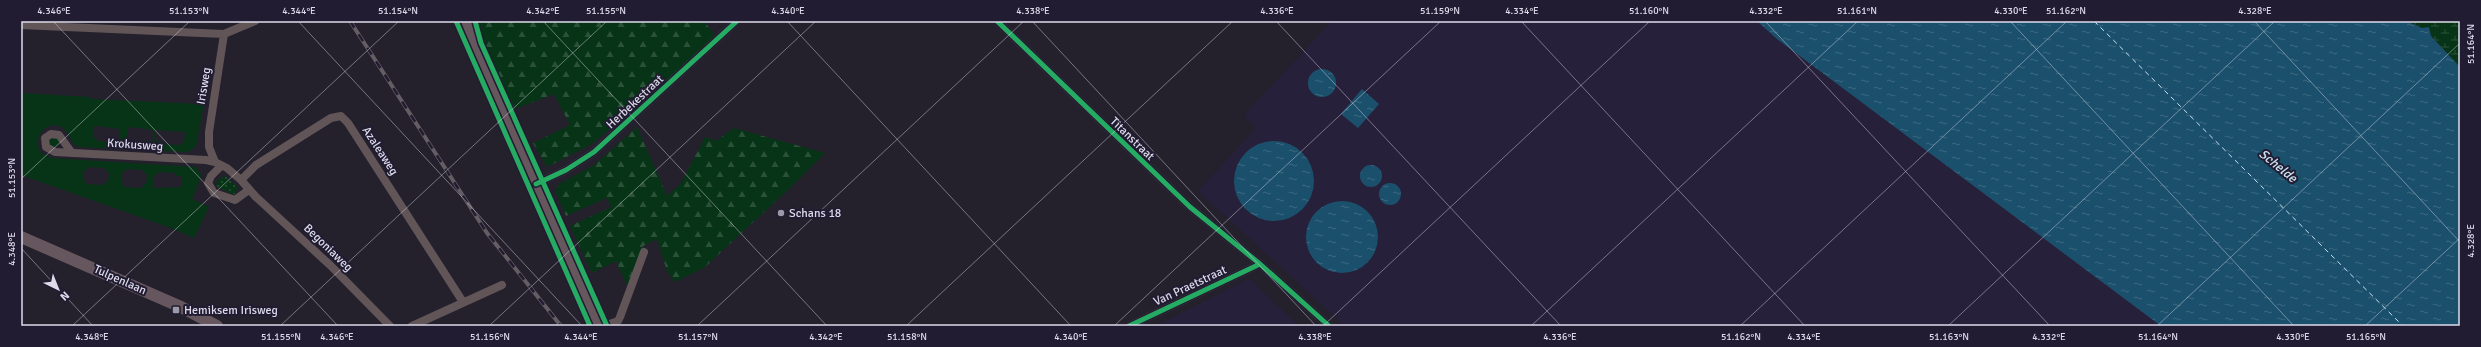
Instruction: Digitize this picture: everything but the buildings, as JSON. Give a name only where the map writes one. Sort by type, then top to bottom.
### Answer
[{"type":"main road","points":[[463,21],[481,58],[598,326]]},
{"type":"main road","points":[[467,21],[481,58]]},
{"type":"main road","name":"Tulpenlaan","points":[[21,237],[181,307],[217,326]]},
{"type":"street","points":[[21,25],[224,34],[255,21]]},
{"type":"street","name":"Herbekestraat","points":[[536,184],[566,170],[594,152],[737,21]]},
{"type":"street","name":"Titanstraat","points":[[997,21],[1190,207],[1260,264],[1329,326]]},
{"type":"street","name":"Irisweg","points":[[196,159],[206,148],[208,142],[224,34]]},
{"type":"street","name":"Azaleaweg","points":[[242,180],[247,173],[263,160],[331,118],[341,116],[348,123],[463,302]]},
{"type":"street","name":"Irisweg","points":[[208,142],[218,164]]},
{"type":"street","name":"Krokusweg","points":[[72,153],[196,159]]},
{"type":"street","points":[[196,159],[218,164],[242,180],[248,188],[246,192],[235,200],[214,193],[208,183],[218,164]]},
{"type":"street","name":"Begoniaweg","points":[[248,188],[390,326]]},
{"type":"street","points":[[604,326],[618,321],[644,252]]},
{"type":"street","name":"Van Praetstraat","points":[[1129,326],[1260,264]]},
{"type":"street","points":[[412,326],[502,285]]},
{"type":"shaded area","points":[[1332,21],[1794,21],[2180,326],[1345,326],[1198,191],[1256,128],[1244,115]]},
{"type":"shaded area","points":[[1249,279],[1299,326],[1156,326]]},
{"type":"green space","points":[[477,21],[704,21],[718,39],[592,144],[547,167],[533,143],[570,125],[554,94],[515,109],[483,44]]},
{"type":"green space","points":[[2406,21],[2460,21],[2460,67],[2431,36],[2429,27],[2422,28]]},
{"type":"green space","points":[[21,93],[90,97],[91,99],[204,104],[196,146],[188,152],[79,147],[76,146],[62,127],[54,125],[47,127],[41,133],[38,140],[40,152],[51,158],[196,167],[202,175],[192,199],[209,207],[194,238],[171,228],[21,175]],"holes":[[[97,126],[119,129],[119,139],[115,140],[115,142],[97,141],[96,138],[93,138],[93,127]],[[131,127],[153,130],[153,141],[149,141],[148,143],[130,142],[130,139],[127,139],[127,129]],[[156,130],[185,132],[184,143],[181,143],[181,145],[163,144],[163,142],[155,141]],[[87,167],[106,168],[105,171],[109,172],[108,182],[105,182],[104,185],[86,184],[86,181],[83,181],[84,170],[87,170]],[[125,169],[143,170],[143,173],[147,174],[146,184],[143,184],[142,188],[124,187],[124,183],[121,183],[121,172],[125,172]],[[158,172],[176,173],[176,176],[182,176],[182,187],[154,188],[154,175],[158,175]]]},
{"type":"green space","points":[[637,127],[667,196],[681,183],[705,137],[716,141],[734,128],[825,153],[705,267],[675,282],[667,271],[657,239],[643,246],[627,286],[616,261],[592,273],[570,226],[611,207],[607,198],[566,216],[555,191],[559,184],[594,165]]},
{"type":"green space","points":[[54,137],[59,142],[54,147],[49,142]]},
{"type":"green space","points":[[225,176],[238,187],[235,194],[216,186],[217,180]]},
{"type":"water","name":"Schelde","points":[[1757,21],[2406,21],[2422,28],[2429,27],[2431,36],[2460,67],[2460,326],[2161,326],[1777,39]]},
{"type":"water","points":[[1322,69],[1332,73],[1336,83],[1332,93],[1322,97],[1312,93],[1308,83],[1312,73]]},
{"type":"water","points":[[1362,89],[1379,104],[1358,128],[1341,114]]},
{"type":"water","points":[[1274,141],[1289,144],[1302,153],[1311,166],[1314,181],[1311,196],[1302,209],[1289,218],[1274,221],[1259,218],[1246,209],[1237,196],[1234,181],[1237,166],[1246,153],[1259,144]]},
{"type":"water","points":[[1371,165],[1379,168],[1382,176],[1379,184],[1371,187],[1363,184],[1360,176],[1363,168]]},
{"type":"water","points":[[1390,183],[1398,186],[1401,194],[1398,202],[1390,205],[1382,202],[1379,194],[1382,186]]},
{"type":"water","points":[[1342,201],[1356,204],[1368,211],[1375,223],[1378,237],[1375,251],[1368,263],[1356,270],[1342,273],[1328,270],[1316,263],[1309,251],[1306,237],[1309,223],[1316,211],[1328,204]]},
{"type":"ferry route","points":[[2094,21],[2403,326]]},
{"type":"railway","points":[[350,21],[487,233],[561,326]]},
{"type":"cycle path","points":[[456,21],[590,326]]},
{"type":"cycle path","points":[[475,21],[481,43],[607,326]]},
{"type":"cycle path","points":[[536,184],[566,170],[594,152],[737,21]]},
{"type":"cycle path","points":[[997,21],[1190,207],[1260,264],[1329,326]]},
{"type":"cycle path","points":[[1129,326],[1260,264]]},
{"type":"place","name":"Schans 18","points":[[781,213]]},
{"type":"place","name":"Hemiksem Irisweg","points":[[176,310]]}]
